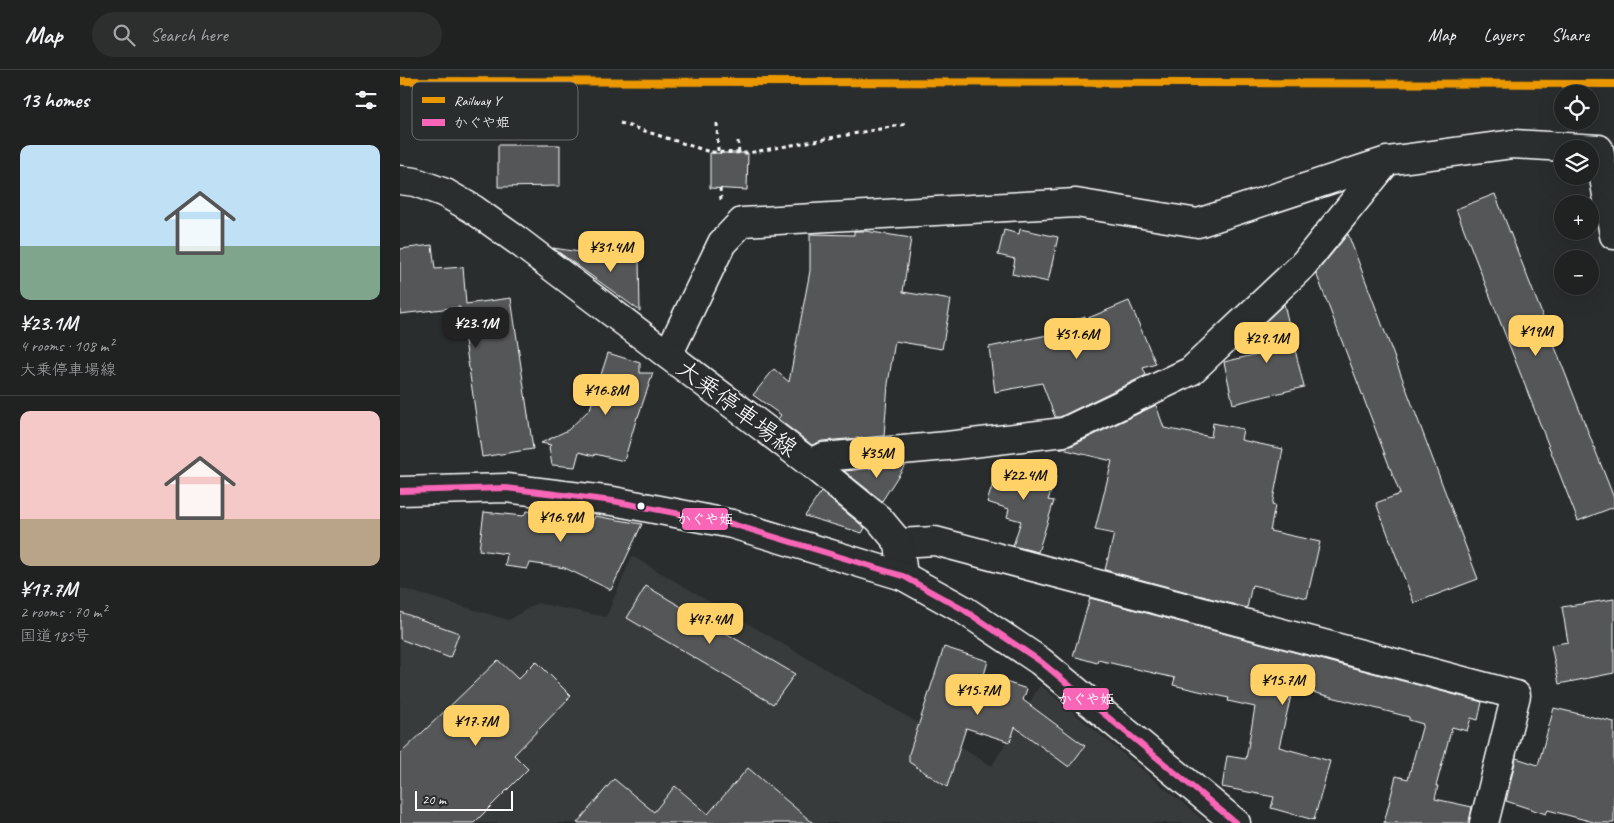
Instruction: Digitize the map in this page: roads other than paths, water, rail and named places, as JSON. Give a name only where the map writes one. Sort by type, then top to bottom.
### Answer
[{"type":"main road","points":[[668,355],[722,243],[742,222],[1076,203],[1198,222],[1387,161],[1513,144],[1608,148],[1614,235]]},
{"type":"main road","points":[[810,463],[823,457],[947,446],[1064,432],[1191,371],[1302,266],[1387,161]]},
{"type":"main road","name":"大乗停車場線","points":[[400,180],[415,182],[445,192],[518,241],[810,463],[878,519],[899,543]]},
{"type":"main road","points":[[400,491],[506,488],[613,501],[732,524],[903,576],[964,610],[1040,661],[1236,823]]},
{"type":"main road","points":[[903,576],[899,543],[935,541],[1516,695],[1484,823]]},
{"type":"rail line","name":"Y","points":[[400,81],[1614,84]]}]
